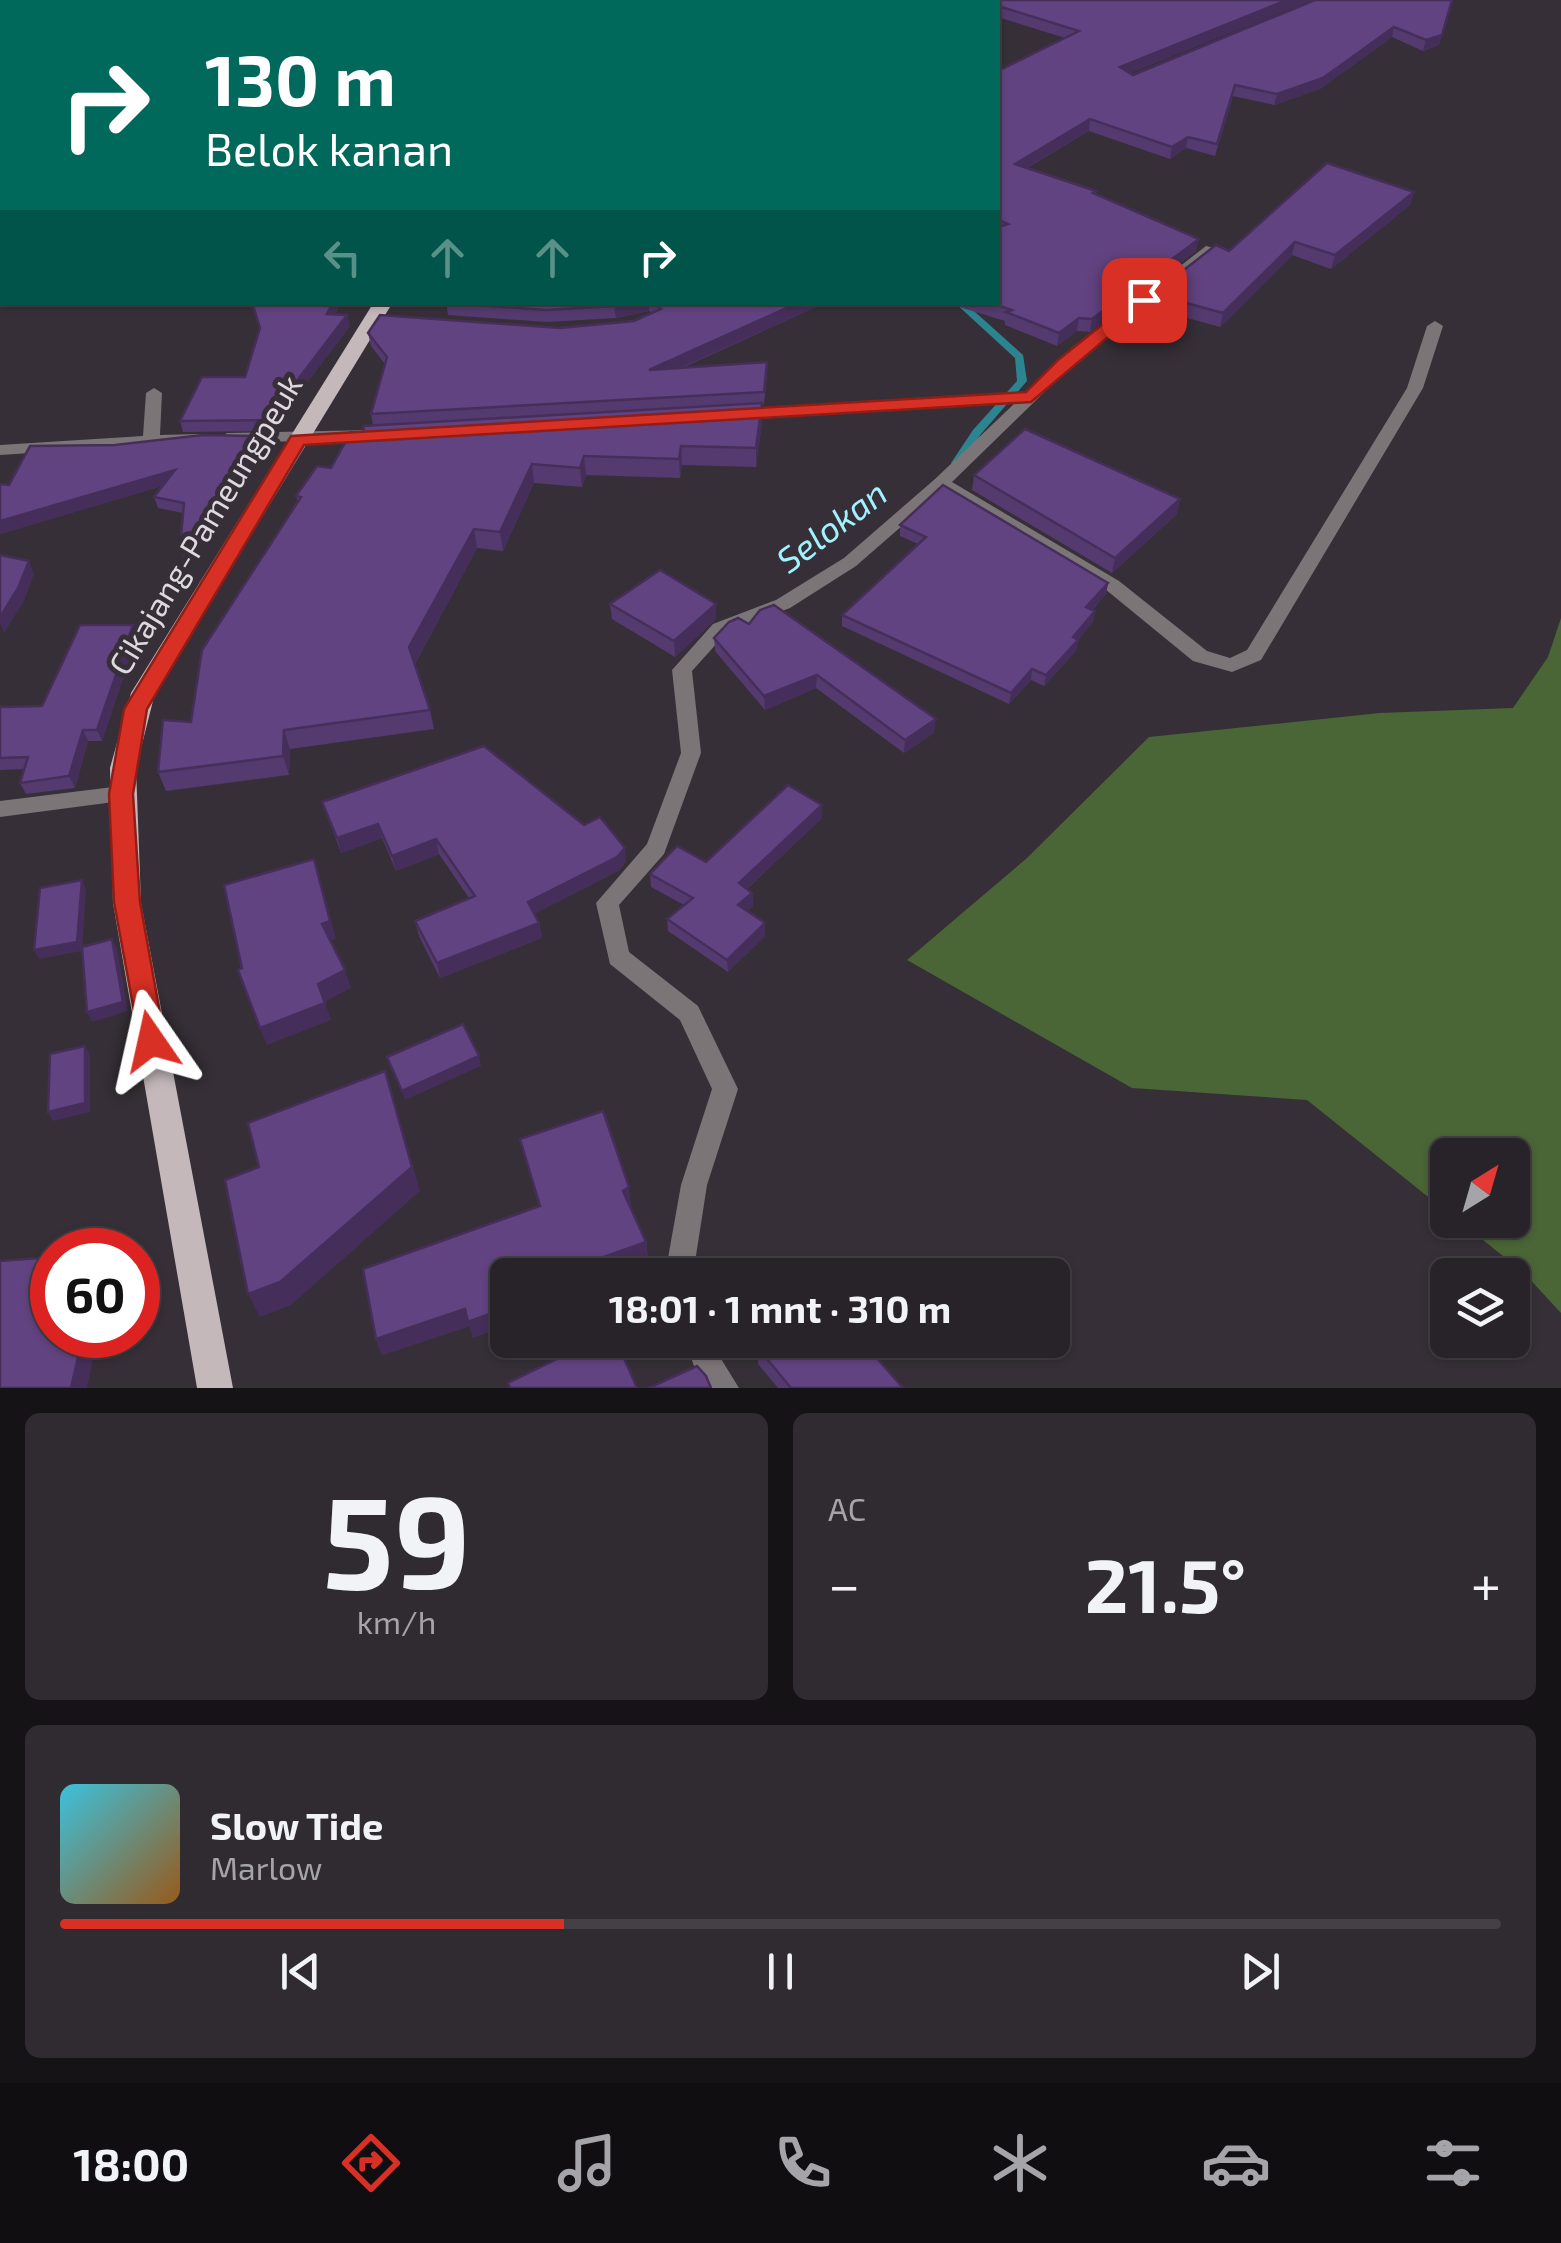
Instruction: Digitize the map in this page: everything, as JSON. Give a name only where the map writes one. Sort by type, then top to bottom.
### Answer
[{"type":"main road","name":"Cikajang-Pameungpeuk","points":[[215,1388],[127,902],[121,794],[131,727],[143,693],[297,440],[384,312]]},
{"type":"street","points":[[682,1258],[694,1185],[725,1089],[689,1014],[618,957],[607,903],[656,848],[691,753],[682,670],[720,628],[783,604],[850,562],[941,483],[1013,398],[1064,364],[1211,249]]},
{"type":"street","points":[[941,483],[1112,585],[1200,656],[1222,664],[1242,663],[1254,655],[1414,388],[1435,326]]},
{"type":"street","points":[[152,440],[154,393]]},
{"type":"street","points":[[719,416],[1013,398]]},
{"type":"street","points":[[0,450],[152,440],[297,440],[389,434]]},
{"type":"street","points":[[0,810],[121,794]]},
{"type":"street","points":[[705,1358],[724,1388]]},
{"type":"green space","points":[[1561,618],[1561,1313],[1530,1280],[1530,1258],[1506,1258],[1480,1238],[1530,1238],[1530,1138],[1430,1138],[1430,1198],[1307,1100],[1132,1088],[907,960],[1027,858],[1149,737],[1380,713],[1513,708],[1548,657]]},
{"type":"building","points":[[1000,0],[1287,0],[1120,67],[1133,75],[1315,0],[1452,0],[1442,35],[1426,40],[1394,27],[1323,78],[1277,94],[1235,85],[1217,144],[1188,137],[1172,147],[1090,119],[1015,164],[1096,191],[1093,193],[1199,239],[1092,319],[1079,318],[1059,333],[996,305],[1000,305],[1000,226],[1008,224],[1000,221],[1000,70],[1079,31],[1000,7]]},
{"type":"building","points":[[1327,163],[1414,192],[1335,255],[1295,242],[1223,313],[1153,294],[1216,245],[1229,251]]},
{"type":"building","points":[[253,305],[332,305],[327,314],[347,315],[267,420],[180,421],[202,377],[245,377],[260,328]]},
{"type":"building","points":[[475,305],[618,305],[614,306],[546,310]]},
{"type":"building","points":[[656,305],[793,305],[649,370],[767,362],[764,392],[371,414],[387,357],[368,333],[380,315],[560,328],[634,321],[661,309]]},
{"type":"building","points":[[762,403],[756,448],[681,446],[679,459],[584,456],[580,468],[532,464],[500,532],[474,529],[409,647],[430,710],[284,730],[283,756],[158,772],[163,720],[191,722],[202,650],[301,497],[296,496],[317,466],[331,468],[351,432],[363,433],[364,426]]},
{"type":"building","points":[[1025,429],[1180,499],[1115,558],[974,475]]},
{"type":"building","points":[[203,435],[252,436],[234,478],[180,549],[184,503],[154,497],[175,470],[0,521],[0,484],[9,485],[30,446],[115,445]]},
{"type":"building","points":[[943,485],[1108,583],[1086,607],[1095,611],[1073,637],[1078,640],[1046,675],[1032,669],[1011,693],[842,615],[926,537],[900,525]]},
{"type":"building","points":[[0,555],[29,561],[0,617]]},
{"type":"building","points":[[660,570],[716,604],[674,641],[610,604]]},
{"type":"building","points":[[774,605],[936,719],[905,740],[817,675],[764,696],[714,638],[729,622],[738,618],[749,624],[760,610]]},
{"type":"building","points":[[80,625],[133,625],[97,730],[83,730],[69,776],[20,783],[28,757],[0,758],[0,707],[42,706]]},
{"type":"building","points":[[484,746],[584,825],[600,817],[625,848],[617,857],[528,902],[539,923],[437,963],[415,921],[475,896],[436,839],[392,856],[378,824],[337,838],[322,802]]},
{"type":"building","points":[[788,785],[822,805],[739,883],[752,893],[738,905],[765,923],[727,960],[667,919],[693,898],[650,874],[677,846],[706,862]]},
{"type":"building","points":[[314,859],[330,921],[322,924],[345,970],[318,984],[325,1003],[260,1028],[238,970],[242,968],[224,885]]},
{"type":"building","points":[[82,880],[77,942],[34,950],[40,888]]},
{"type":"building","points":[[112,939],[123,1002],[87,1012],[82,947]]},
{"type":"building","points":[[463,1024],[479,1056],[402,1091],[387,1057]]},
{"type":"building","points":[[85,1046],[85,1103],[48,1112],[50,1054]]},
{"type":"building","points":[[385,1071],[412,1167],[280,1282],[248,1294],[225,1180],[259,1167],[248,1123]]},
{"type":"building","points":[[603,1111],[629,1187],[623,1191],[646,1242],[601,1258],[490,1258],[490,1314],[468,1322],[465,1309],[376,1339],[363,1269],[540,1206],[520,1139]]},
{"type":"building","points":[[30,1259],[30,1358],[78,1358],[71,1388],[0,1388],[0,1261]]},
{"type":"building","points":[[559,1358],[624,1358],[637,1388],[510,1388],[508,1383]]},
{"type":"building","points":[[766,1358],[877,1358],[903,1388],[791,1388]]},
{"type":"building","points":[[697,1366],[711,1388],[649,1388]]},
{"type":"waterway","name":"Selokan","points":[[956,463],[977,432],[1022,381],[1020,357],[961,305]]},
{"type":"route","points":[[151,1041],[127,902],[121,794],[136,709],[297,440],[1031,397],[1064,364],[1144,300]]}]
